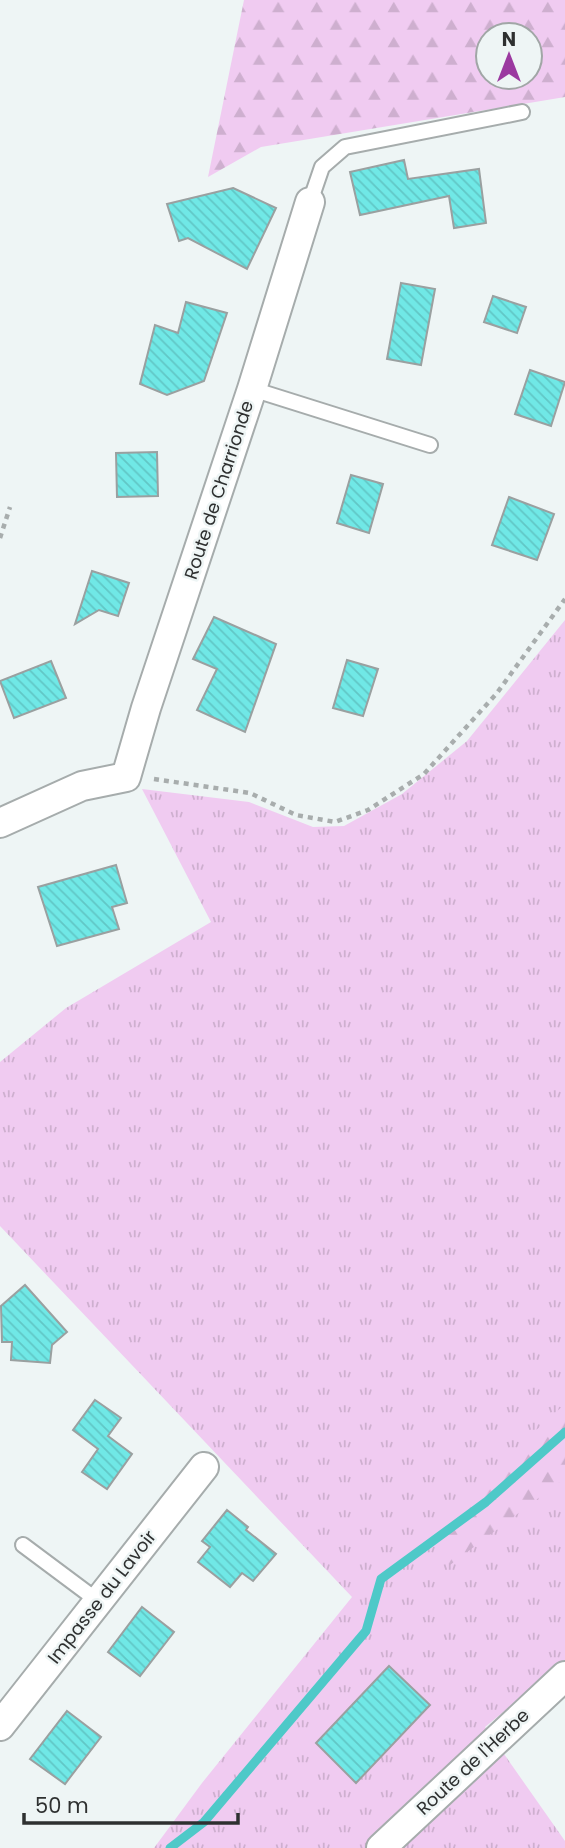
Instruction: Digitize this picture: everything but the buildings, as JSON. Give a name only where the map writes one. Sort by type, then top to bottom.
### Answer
[{"type":"street","name":"Route de Charrionde","points":[[126,777],[310,202]]},
{"type":"street","points":[[0,823],[82,786],[126,777]]},
{"type":"street","name":"Impasse du Lavoir","points":[[0,1726],[204,1467]]},
{"type":"street","name":"Route de l'Herbe","points":[[381,1848],[565,1676]]},
{"type":"lane","points":[[310,202],[322,167],[345,147],[522,112]]},
{"type":"lane","points":[[252,389],[430,445]]},
{"type":"lane","points":[[23,1545],[98,1601]]},
{"type":"path","points":[[0,538],[10,507]]},
{"type":"path","points":[[126,777],[250,793],[296,815],[335,822],[368,810],[424,774],[497,693],[565,599]]},
{"type":"green space","points":[[244,0],[565,0],[565,97],[261,147],[208,177]]},
{"type":"green space","points":[[565,620],[565,1661],[485,1727],[565,1841],[565,1848],[154,1848],[202,1783],[352,1597],[0,1226],[0,1062],[66,1008],[211,922],[142,789],[249,802],[313,827],[344,826],[402,794],[467,741]]},
{"type":"green space","points":[[565,1404],[565,1478],[450,1565],[427,1529]]},
{"type":"waterway","points":[[170,1848],[204,1822],[366,1631],[381,1579],[486,1502],[565,1432]]}]
